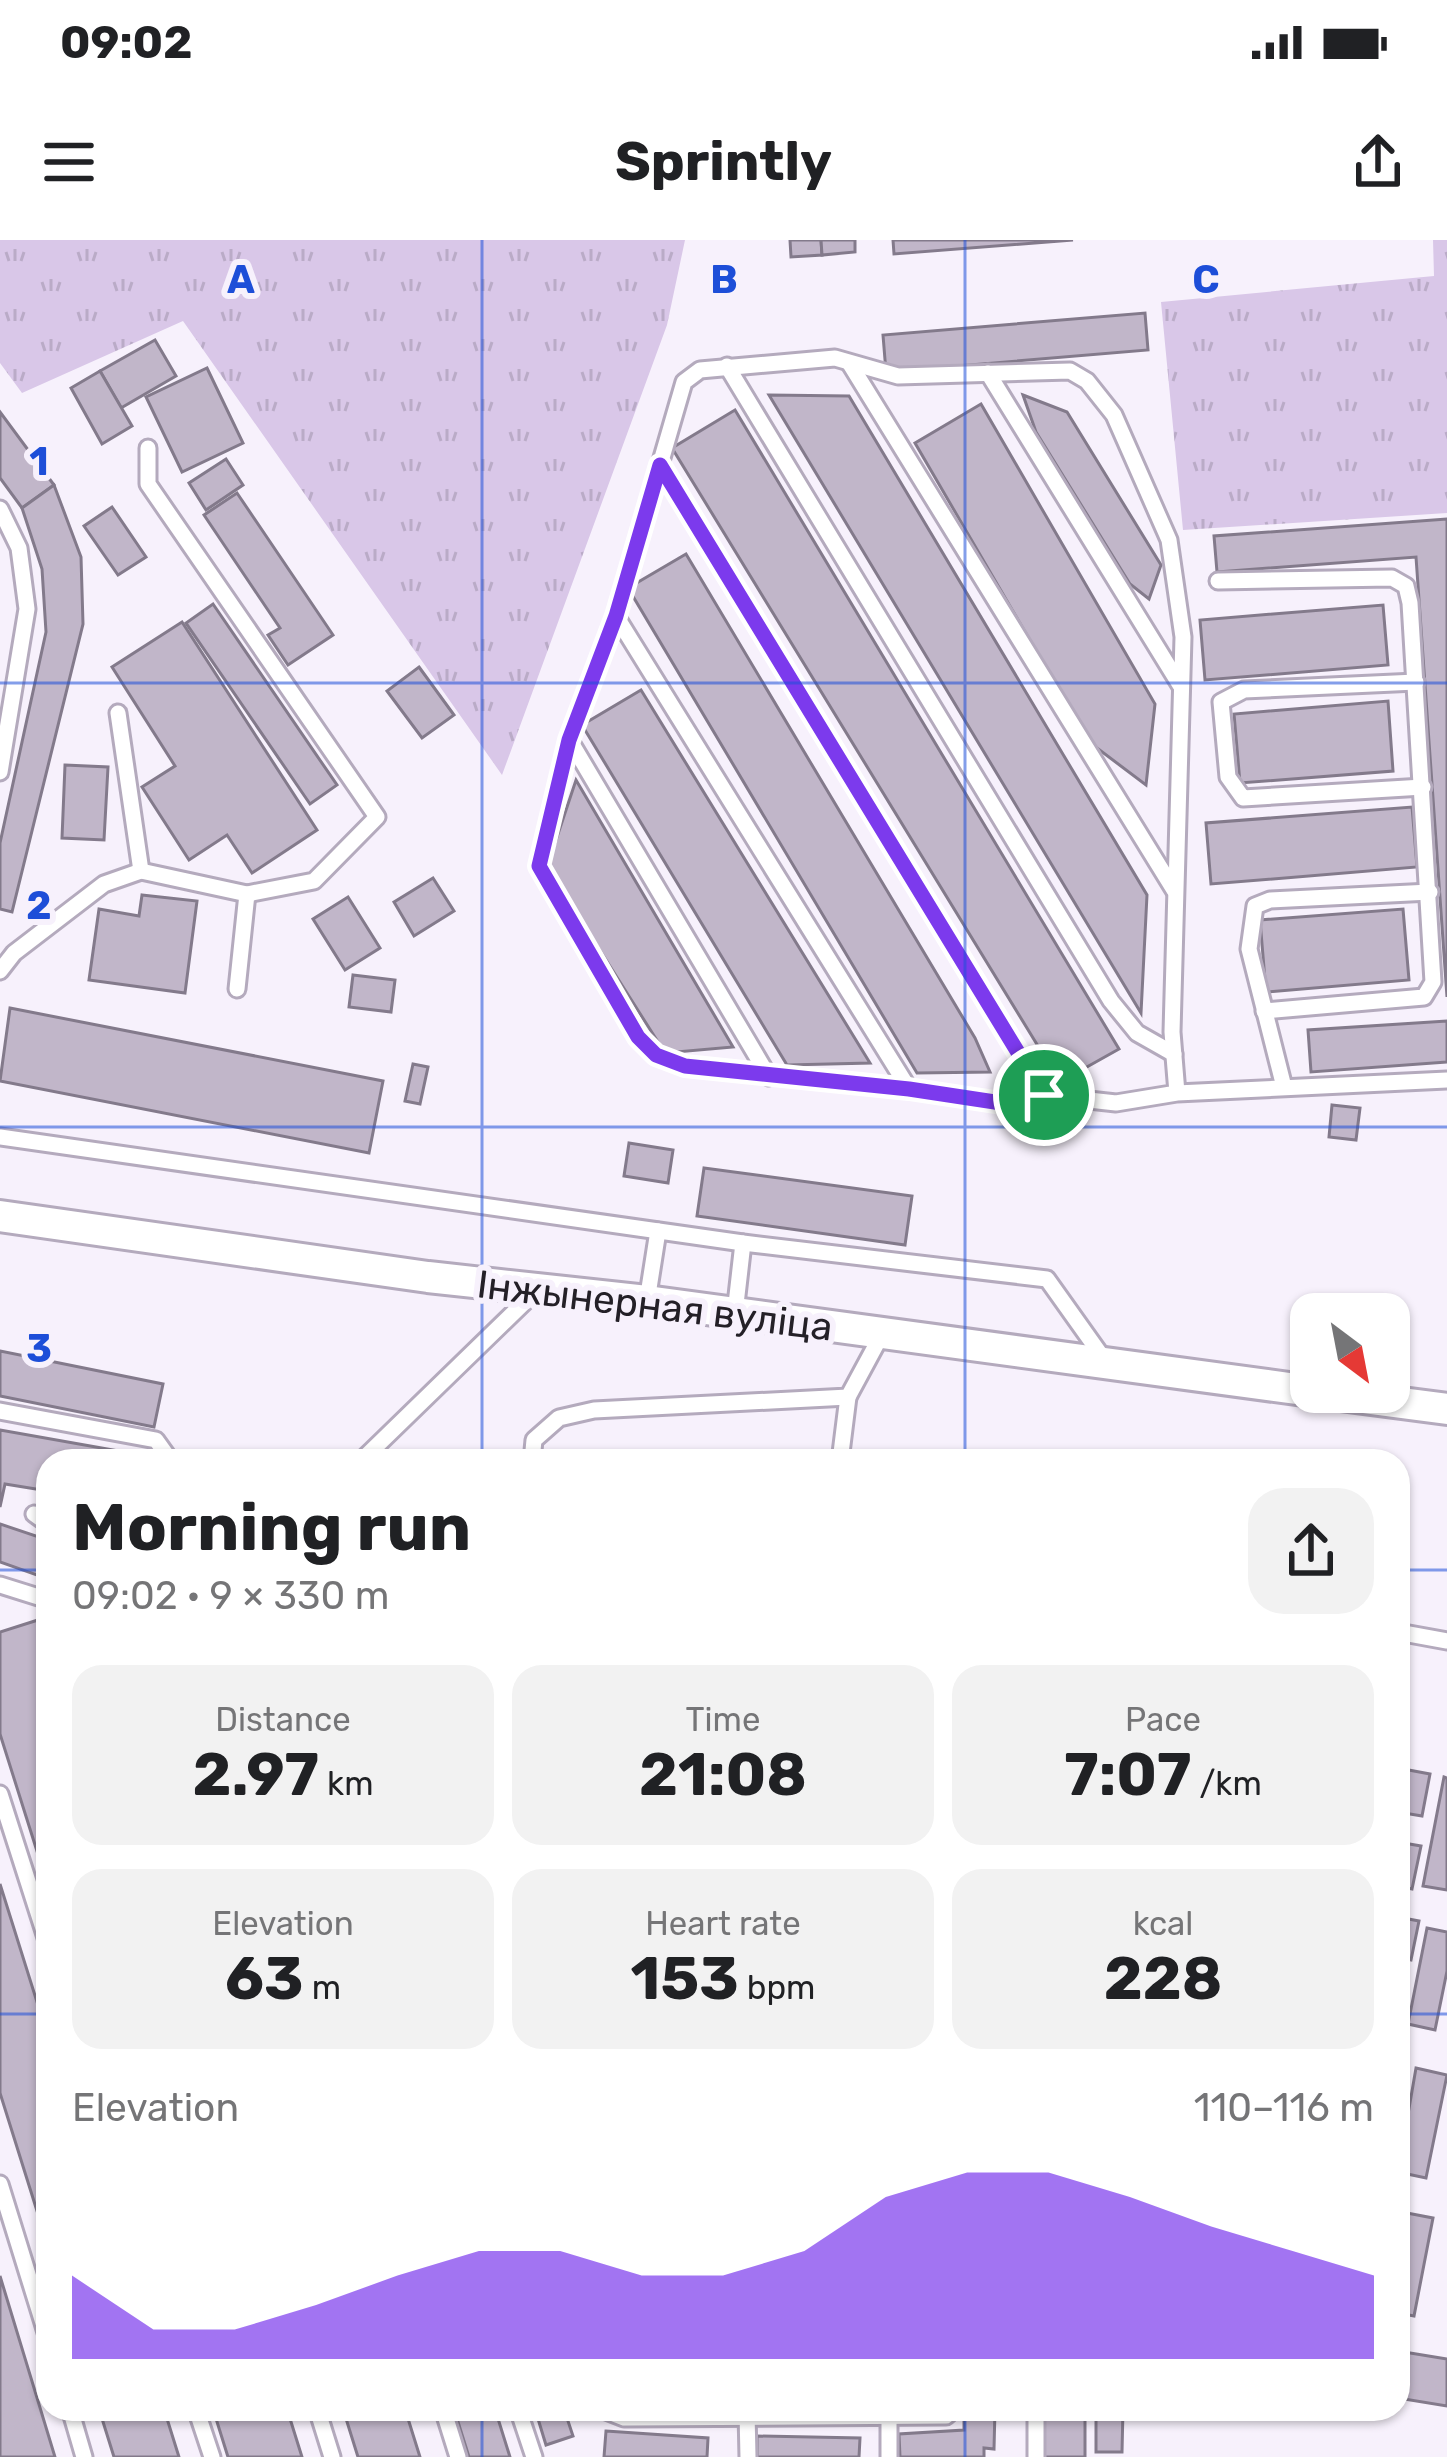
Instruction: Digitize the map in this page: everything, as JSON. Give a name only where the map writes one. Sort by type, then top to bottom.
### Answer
[{"type":"street","name":"Інжынерная вуліца","points":[[0,1216],[428,1277],[646,1301],[1290,1389]]},
{"type":"street","name":"Інжынерная вуліца","points":[[1410,1404],[1447,1409]]},
{"type":"lane","points":[[1177,1093],[1175,893],[1183,638],[1169,540],[1114,415],[1087,381],[1070,371],[898,376],[836,358],[700,370],[684,382],[616,616],[569,740],[539,866],[627,1018],[656,1055],[685,1066],[1008,1104],[1044,1095],[1116,1102],[1177,1093],[1447,1080]]},
{"type":"lane","points":[[850,363],[1175,893]]},
{"type":"lane","points":[[727,367],[1112,1001],[1137,1034],[1174,1054]]},
{"type":"lane","points":[[988,373],[1182,688]]},
{"type":"lane","points":[[0,971],[14,953],[104,884],[141,871],[247,893],[314,881],[376,818],[148,484],[148,448]]},
{"type":"lane","points":[[660,465],[1044,1095]]},
{"type":"lane","points":[[0,509],[20,548],[27,609],[0,772]]},
{"type":"lane","points":[[1218,581],[1392,578],[1406,586],[1410,603],[1433,982],[1424,997],[1264,1011]]},
{"type":"lane","points":[[616,616],[909,1089]]},
{"type":"lane","points":[[1416,682],[1244,690],[1221,702],[1228,777],[1243,798],[1423,787]]},
{"type":"lane","points":[[118,713],[141,871]]},
{"type":"lane","points":[[569,740],[769,1076]]},
{"type":"lane","points":[[1284,1087],[1250,949],[1256,906],[1270,900],[1430,892]]},
{"type":"lane","points":[[237,989],[247,893]]},
{"type":"lane","points":[[0,1137],[742,1243],[1046,1279],[1107,1365]]},
{"type":"lane","points":[[646,1301],[658,1231]]},
{"type":"lane","points":[[735,1313],[742,1243]]},
{"type":"lane","points":[[373,1449],[539,1288]]},
{"type":"lane","points":[[842,1449],[848,1397],[882,1334]]},
{"type":"lane","points":[[533,1449],[534,1440],[559,1418],[594,1410],[848,1397]]},
{"type":"lane","points":[[0,1411],[156,1440],[162,1449]]},
{"type":"lane","points":[[0,1585],[36,1596]]},
{"type":"lane","points":[[1410,1635],[1447,1641]]},
{"type":"lane","points":[[0,1794],[36,1906]]},
{"type":"lane","points":[[0,2184],[36,2300]]},
{"type":"lane","points":[[74,2421],[84,2457]]},
{"type":"lane","points":[[200,2421],[212,2457]]},
{"type":"lane","points":[[321,2421],[332,2457]]},
{"type":"lane","points":[[446,2421],[458,2457]]},
{"type":"lane","points":[[522,2421],[534,2457]]},
{"type":"lane","points":[[747,2421],[748,2457]]},
{"type":"lane","points":[[889,2421],[890,2457]]},
{"type":"lane","points":[[1036,2421],[1036,2457]]},
{"type":"green space","points":[[0,240],[685,240],[667,325],[502,775],[183,321],[22,393],[0,363]]},
{"type":"green space","points":[[1433,240],[1447,240],[1447,513],[1183,530],[1161,302],[1434,276]]},
{"type":"building","points":[[790,240],[821,240],[822,255],[791,257]]},
{"type":"building","points":[[821,240],[855,240],[855,252],[822,255]]},
{"type":"building","points":[[893,240],[1073,240],[894,254]]},
{"type":"building","points":[[1145,313],[1148,350],[886,372],[883,335]]},
{"type":"building","points":[[155,340],[176,376],[121,408],[100,371]]},
{"type":"building","points":[[207,368],[243,443],[182,472],[146,397]]},
{"type":"building","points":[[100,371],[132,426],[102,444],[71,388]]},
{"type":"building","points":[[769,395],[849,396],[1147,895],[1141,1013]]},
{"type":"building","points":[[1023,395],[1067,412],[1161,565],[1149,599],[1130,584],[1036,432]]},
{"type":"building","points":[[981,404],[1155,704],[1146,785],[1089,742],[915,443]]},
{"type":"building","points":[[735,410],[1119,1049],[1060,1082],[672,448]]},
{"type":"building","points":[[0,412],[54,485],[22,508],[0,478]]},
{"type":"building","points":[[226,459],[243,485],[206,510],[189,483]]},
{"type":"building","points":[[54,485],[81,557],[83,624],[12,912],[0,909],[0,843],[46,632],[42,569],[22,508]]},
{"type":"building","points":[[237,493],[333,635],[288,665],[268,635],[280,628],[204,515]]},
{"type":"building","points":[[112,507],[146,557],[118,575],[84,526]]},
{"type":"building","points":[[1447,519],[1447,997],[1416,557],[1217,572],[1214,536]]},
{"type":"building","points":[[686,554],[975,1038],[990,1072],[917,1073],[628,588]]},
{"type":"building","points":[[213,604],[337,785],[310,804],[186,623]]},
{"type":"building","points":[[1383,605],[1388,665],[1205,680],[1200,620]]},
{"type":"building","points":[[182,622],[317,830],[252,873],[227,835],[189,860],[142,787],[175,766],[112,667]]},
{"type":"building","points":[[419,667],[454,715],[422,738],[387,691]]},
{"type":"building","points":[[641,690],[870,1063],[787,1065],[582,725]]},
{"type":"building","points":[[1388,701],[1393,771],[1240,783],[1234,714]]},
{"type":"building","points":[[65,765],[108,767],[104,840],[62,838]]},
{"type":"building","points":[[576,780],[733,1047],[665,1053],[547,867]]},
{"type":"building","points":[[1412,807],[1417,867],[1211,884],[1206,823]]},
{"type":"building","points":[[433,878],[454,911],[414,936],[394,902]]},
{"type":"building","points":[[142,895],[197,901],[185,993],[89,980],[99,909],[139,916]]},
{"type":"building","points":[[348,897],[380,948],[345,970],[313,919]]},
{"type":"building","points":[[1403,909],[1409,980],[1266,992],[1260,920]]},
{"type":"building","points":[[353,975],[395,980],[391,1012],[349,1007]]},
{"type":"building","points":[[10,1008],[383,1081],[369,1153],[0,1081]]},
{"type":"building","points":[[1447,1021],[1447,1062],[1311,1072],[1308,1030]]},
{"type":"building","points":[[413,1064],[428,1067],[420,1104],[405,1101]]},
{"type":"building","points":[[1332,1105],[1360,1108],[1356,1140],[1329,1137]]},
{"type":"building","points":[[629,1143],[673,1150],[668,1183],[624,1176]]},
{"type":"building","points":[[704,1168],[912,1196],[905,1245],[697,1216]]},
{"type":"building","points":[[0,1351],[163,1384],[154,1427],[0,1396]]},
{"type":"building","points":[[0,1430],[107,1449],[36,1449],[36,1489],[5,1484],[0,1507]]},
{"type":"building","points":[[0,1524],[36,1536],[36,1575],[0,1562]]},
{"type":"building","points":[[36,1621],[36,1848],[0,1734],[0,1632]]},
{"type":"building","points":[[1410,1770],[1430,1774],[1422,1816],[1410,1814]]},
{"type":"building","points":[[1447,1778],[1447,1890],[1423,1886]]},
{"type":"building","points":[[1410,1844],[1421,1846],[1410,1889]]},
{"type":"building","points":[[0,1884],[36,1999],[36,2208],[0,2093]]},
{"type":"building","points":[[1410,1919],[1419,1921],[1410,1960]]},
{"type":"building","points":[[1427,1928],[1447,1932],[1447,1971],[1435,2030],[1410,2024]]},
{"type":"building","points":[[1416,2068],[1447,2075],[1426,2178],[1410,2175],[1410,2103]]},
{"type":"building","points":[[1410,2214],[1433,2218],[1414,2316],[1410,2315]]},
{"type":"building","points":[[0,2276],[36,2394],[36,2421],[44,2421],[55,2457],[0,2457]]},
{"type":"building","points":[[1410,2353],[1447,2359],[1447,2406],[1410,2400]]},
{"type":"building","points":[[103,2421],[168,2421],[179,2457],[114,2457]]},
{"type":"building","points":[[217,2421],[291,2421],[302,2457],[228,2457]]},
{"type":"building","points":[[347,2421],[409,2421],[420,2457],[358,2457]]},
{"type":"building","points":[[458,2421],[499,2421],[510,2457],[469,2457]]},
{"type":"building","points":[[539,2421],[568,2421],[573,2436],[546,2445]]},
{"type":"building","points":[[964,2421],[995,2421],[994,2449],[984,2448],[984,2457],[900,2457],[899,2434],[964,2430]]},
{"type":"building","points":[[1041,2421],[1085,2421],[1085,2457],[1040,2457]]},
{"type":"building","points":[[1096,2421],[1123,2421],[1122,2452],[1096,2452]]},
{"type":"building","points":[[606,2431],[708,2438],[707,2457],[604,2457]]},
{"type":"building","points":[[757,2436],[860,2438],[859,2457],[757,2457]]},
{"type":"route","points":[[660,465],[1044,1095],[1008,1104],[685,1066],[656,1055],[638,1037],[539,866],[569,740],[616,616],[660,465]]}]
